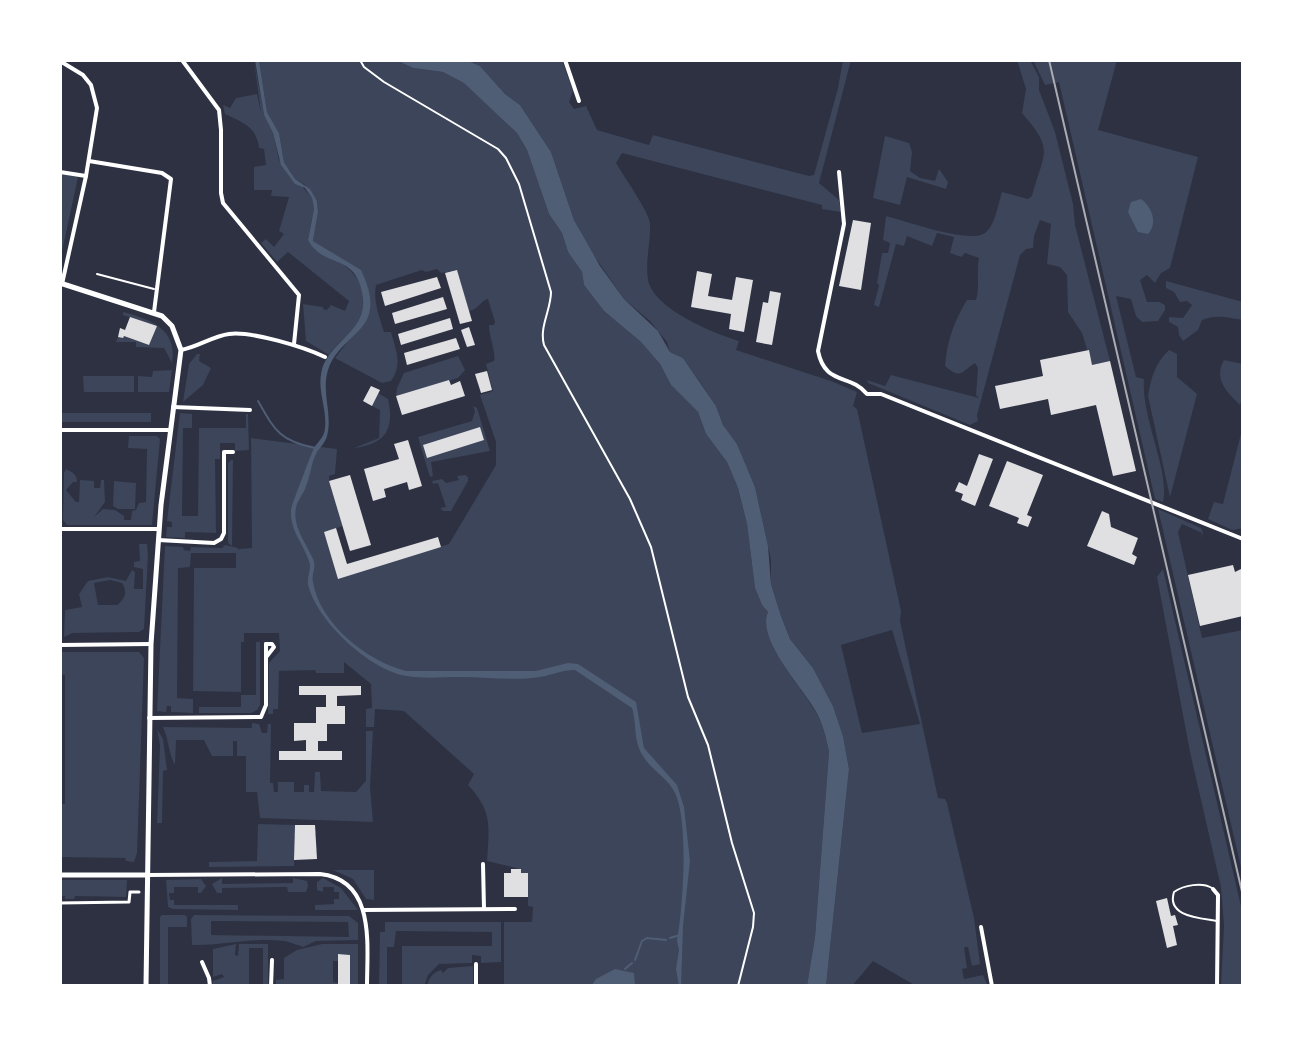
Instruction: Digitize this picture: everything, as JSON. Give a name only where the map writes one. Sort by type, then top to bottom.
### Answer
[{"type":"street","points":[[182,60],[219,110],[223,203],[299,295],[294,344]]},
{"type":"street","points":[[565,60],[579,101]]},
{"type":"street","points":[[60,61],[83,75],[95,96],[97,108],[86,176],[61,284],[154,312],[172,326],[181,350],[169,430],[151,644],[146,986]]},
{"type":"street","points":[[89,161],[162,173],[171,179],[154,312]]},
{"type":"street","points":[[60,172],[86,176]]},
{"type":"street","points":[[839,172],[844,224],[818,351],[827,373],[859,386],[867,394],[881,394],[1242,538]]},
{"type":"street","points":[[181,350],[230,333],[294,344],[325,357]]},
{"type":"street","points":[[173,407],[250,410]]},
{"type":"street","points":[[60,430],[169,430]]},
{"type":"street","points":[[158,540],[214,543],[221,539],[224,533],[224,452],[233,452]]},
{"type":"street","points":[[60,529],[159,529]]},
{"type":"street","points":[[60,645],[151,644]]},
{"type":"street","points":[[149,718],[261,717],[266,705],[265,657]]},
{"type":"street","points":[[483,864],[484,909]]},
{"type":"street","points":[[60,875],[326,874],[350,887],[367,919],[367,986]]},
{"type":"street","points":[[60,903],[129,902],[129,883]]},
{"type":"street","points":[[1213,889],[1218,895],[1217,986]]},
{"type":"street","points":[[130,892],[139,892]]},
{"type":"street","points":[[363,910],[515,909]]},
{"type":"street","points":[[981,927],[992,986]]},
{"type":"street","points":[[271,986],[272,960]]},
{"type":"street","points":[[202,962],[210,986]]},
{"type":"street","points":[[476,964],[476,986]]},
{"type":"lane","points":[[97,274],[158,290]]},
{"type":"lane","points":[[1213,889],[1203,884],[1180,888],[1174,892],[1172,901],[1185,914],[1218,921]]},
{"type":"path","points":[[360,60],[384,82],[498,149],[513,168],[549,284],[551,304],[542,337],[544,345],[630,499],[651,547],[688,697],[708,745],[719,783],[732,843],[754,913],[738,986]]},
{"type":"shaded area","points":[[254,60],[264,115],[273,133],[279,160],[312,198],[314,209],[308,240],[333,256],[354,275],[365,298],[363,312],[355,328],[329,355],[306,341],[303,304],[327,310],[331,305],[345,311],[349,301],[288,252],[277,262],[261,243],[266,239],[274,247],[284,234],[279,231],[289,197],[271,196],[272,190],[254,190],[254,167],[266,165],[264,149],[259,148],[248,126],[225,114],[223,105],[230,108],[236,98],[257,94],[261,113]]},
{"type":"shaded area","points":[[255,60],[259,60],[267,112],[279,133],[284,162],[295,179],[310,189],[317,201],[313,241],[361,270],[369,291],[367,319],[334,357],[328,370],[327,436],[315,456],[296,508],[298,528],[314,562],[313,579],[317,597],[335,626],[361,650],[406,671],[536,671],[568,663],[578,664],[636,702],[644,748],[677,785],[684,807],[690,861],[681,986],[676,969],[684,866],[679,806],[672,788],[646,761],[640,750],[632,708],[575,670],[521,679],[420,677],[392,672],[346,642],[313,598],[308,584],[310,564],[295,531],[291,510],[314,448],[324,431],[320,381],[324,363],[359,320],[363,298],[354,273],[322,255],[308,240],[314,209],[312,198],[305,188],[295,184],[281,165],[273,133],[264,115]]},
{"type":"shaded area","points":[[259,60],[396,60],[413,68],[443,72],[465,83],[517,133],[527,150],[549,214],[582,272],[584,285],[604,311],[641,342],[660,364],[671,385],[698,412],[706,434],[727,462],[738,488],[747,524],[755,588],[768,612],[768,635],[782,663],[818,716],[829,752],[815,937],[807,986],[504,986],[504,922],[532,922],[533,907],[528,906],[528,873],[487,861],[486,812],[468,785],[474,774],[404,711],[375,709],[374,727],[366,727],[366,709],[372,708],[371,684],[344,662],[344,673],[279,671],[278,709],[268,714],[269,663],[280,651],[279,633],[244,633],[244,642],[241,642],[241,692],[193,691],[194,568],[236,568],[236,553],[191,553],[190,567],[178,568],[177,698],[193,699],[193,713],[171,712],[171,706],[167,706],[166,712],[157,711],[165,546],[183,547],[190,551],[191,547],[222,548],[225,545],[238,548],[238,551],[252,548],[251,438],[337,449],[335,474],[329,476],[329,481],[343,526],[324,532],[339,578],[449,544],[496,465],[496,442],[480,395],[493,391],[486,364],[494,361],[489,325],[495,322],[488,299],[469,311],[457,270],[441,273],[437,269],[422,270],[376,285],[378,314],[384,332],[391,332],[397,357],[397,369],[391,381],[382,383],[335,358],[367,317],[368,295],[360,270],[313,241],[317,201],[305,185],[295,179],[284,162],[279,133],[267,112]]},
{"type":"shaded area","points":[[396,60],[466,60],[480,66],[505,94],[520,105],[551,152],[574,220],[600,266],[624,299],[658,331],[670,352],[683,358],[716,406],[723,425],[737,444],[755,487],[768,546],[771,584],[781,616],[790,639],[813,668],[833,706],[849,769],[826,986],[807,986],[815,937],[829,752],[818,715],[782,662],[768,635],[768,612],[755,588],[747,524],[738,488],[727,462],[706,434],[698,412],[671,385],[660,364],[641,342],[604,311],[584,285],[582,272],[549,214],[527,150],[517,133],[464,83],[443,72],[413,68]]},
{"type":"shaded area","points":[[466,60],[562,60],[573,91],[569,102],[574,109],[586,106],[597,130],[649,145],[653,135],[809,176],[814,175],[843,60],[851,60],[819,183],[839,200],[841,212],[622,153],[616,163],[649,218],[648,280],[661,301],[700,326],[739,341],[736,350],[857,392],[853,406],[857,409],[901,611],[900,621],[938,798],[945,799],[947,803],[974,918],[980,964],[972,966],[968,947],[964,947],[967,968],[962,969],[964,979],[983,975],[988,986],[916,986],[873,961],[852,986],[826,986],[849,769],[833,706],[813,668],[790,639],[781,616],[771,584],[771,560],[755,487],[737,444],[700,382],[683,358],[670,352],[667,342],[650,321],[624,299],[590,250],[574,220],[551,152],[520,105],[505,94],[480,66]],"holes":[[[892,630],[920,724],[862,733],[841,645]]]},
{"type":"shaded area","points":[[1017,60],[1030,60],[1039,77],[1039,90],[1055,132],[1110,361],[1092,365],[1082,333],[1068,312],[1067,275],[1060,267],[1047,264],[1051,224],[1040,220],[1033,248],[1026,249],[1020,255],[977,415],[978,421],[970,425],[867,380],[885,386],[891,375],[979,398],[976,395],[978,368],[975,363],[958,374],[945,366],[949,340],[958,316],[967,300],[976,300],[979,258],[965,253],[961,257],[950,253],[954,237],[937,233],[932,246],[907,236],[904,246],[896,244],[879,307],[874,305],[882,253],[888,253],[890,243],[883,240],[886,216],[953,234],[978,236],[991,225],[1002,192],[1028,199],[1032,196],[1044,152],[1039,136],[1022,113],[1026,89]]},
{"type":"shaded area","points":[[1033,60],[1117,60],[1098,130],[1198,157],[1170,268],[1161,273],[1155,283],[1147,275],[1140,280],[1147,302],[1159,302],[1165,305],[1165,310],[1158,321],[1142,322],[1136,316],[1131,299],[1116,296],[1136,377],[1144,379],[1147,410],[1163,475],[1163,502],[1155,499],[1059,82],[1045,85]]},
{"type":"shaded area","points":[[885,136],[909,143],[912,152],[910,171],[920,178],[935,181],[939,169],[948,182],[946,189],[907,177],[900,205],[873,198]]},
{"type":"shaded area","points":[[60,174],[78,177],[60,261]]},
{"type":"shaded area","points":[[1141,199],[1152,215],[1153,225],[1148,234],[1138,232],[1128,212],[1131,202]]},
{"type":"shaded area","points":[[1166,281],[1243,302],[1243,320],[1207,318],[1202,320],[1198,330],[1183,341],[1178,327],[1169,322],[1169,317],[1183,318],[1192,305],[1187,301],[1180,302],[1174,292],[1166,288]]},
{"type":"shaded area","points":[[123,312],[160,327],[171,342],[172,363],[164,348],[136,347],[136,342],[116,342],[118,337],[124,336],[149,345],[156,326],[123,315]]},
{"type":"shaded area","points":[[1169,350],[1177,354],[1177,377],[1197,394],[1170,497],[1148,396],[1154,371]]},
{"type":"shaded area","points":[[200,354],[199,361],[211,368],[203,385],[183,402],[189,364]]},
{"type":"shaded area","points":[[458,356],[465,370],[458,378],[396,396],[404,373]]},
{"type":"shaded area","points":[[1224,360],[1243,364],[1240,405],[1226,390],[1221,379]]},
{"type":"shaded area","points":[[172,370],[169,392],[138,392],[138,376],[152,377],[153,371]]},
{"type":"shaded area","points":[[83,376],[134,376],[134,392],[84,392]]},
{"type":"shaded area","points":[[378,393],[388,399],[390,410],[385,434],[373,443],[354,448],[379,438],[380,410],[372,406]]},
{"type":"shaded area","points":[[473,406],[477,408],[490,451],[431,462],[433,476],[430,477],[418,437],[472,421]]},
{"type":"shaded area","points":[[60,413],[151,413],[151,422],[60,422]]},
{"type":"shaded area","points":[[180,413],[192,414],[192,428],[183,428],[182,516],[198,516],[199,428],[246,428],[248,414],[249,450],[235,451],[235,443],[220,443],[220,459],[215,459],[216,533],[185,532],[185,538],[166,537],[167,527],[172,527],[172,522],[167,521]]},
{"type":"shaded area","points":[[1243,426],[1243,528],[1232,530],[1208,519],[1214,502],[1223,504]]},
{"type":"shaded area","points":[[129,436],[157,436],[160,439],[152,525],[67,525],[63,520],[66,469],[76,477],[77,482],[66,490],[76,502],[79,502],[80,480],[94,481],[94,488],[100,488],[101,480],[104,480],[105,502],[94,517],[103,509],[115,510],[124,516],[124,520],[131,520],[132,511],[139,503],[146,502],[147,449],[128,448]]},
{"type":"shaded area","points":[[231,460],[232,546],[228,543],[228,463]]},
{"type":"shaded area","points":[[465,475],[468,481],[451,511],[443,511],[440,508],[446,507],[438,483],[433,484],[432,481],[442,479],[446,483]]},
{"type":"shaded area","points":[[114,481],[136,483],[135,509],[113,506]]},
{"type":"shaded area","points":[[1158,509],[1201,528],[1203,533],[1200,539],[1202,533],[1182,524],[1178,532],[1202,638],[1243,630],[1243,876]]},
{"type":"shaded area","points":[[139,544],[147,544],[144,629],[139,632],[72,633],[64,637],[65,610],[82,607],[79,594],[88,581],[108,577],[126,581],[132,570],[135,572],[134,589],[143,589],[143,569],[134,567],[134,562],[140,561]],"holes":[[[110,580],[122,583],[125,592],[120,603],[98,605],[94,583]]]},
{"type":"shaded area","points":[[1163,569],[1243,915],[1243,986],[1221,986],[1224,925],[1221,887],[1190,752],[1157,577]]},
{"type":"shaded area","points":[[256,642],[260,642],[260,705],[257,710],[251,713],[199,713],[199,707],[241,707],[241,695],[256,695]]},
{"type":"shaded area","points":[[60,652],[139,652],[144,658],[137,853],[134,862],[125,858],[60,857],[60,804],[65,804],[65,675],[60,674]]},
{"type":"shaded area","points":[[252,723],[259,724],[262,733],[267,733],[268,724],[271,724],[270,783],[273,783],[274,792],[278,792],[278,782],[294,782],[294,792],[304,792],[304,785],[309,785],[309,792],[314,792],[315,772],[320,772],[321,791],[356,792],[366,781],[366,731],[373,731],[370,787],[373,822],[260,818],[257,792],[246,792],[246,756],[237,756],[237,741],[233,741],[233,756],[212,756],[204,740],[176,740],[175,765],[163,727],[252,728]]},
{"type":"shaded area","points":[[157,729],[163,739],[167,770],[163,771],[162,823],[157,823],[160,745]]},
{"type":"shaded area","points":[[258,824],[295,825],[294,866],[209,867],[209,862],[257,861]]},
{"type":"shaded area","points":[[333,870],[374,870],[374,900],[366,899],[353,879]]},
{"type":"shaded area","points":[[222,878],[222,884],[293,883],[293,878],[307,881],[308,886],[306,892],[288,892],[287,887],[282,887],[222,888],[222,893],[217,893],[212,884]]},
{"type":"shaded area","points":[[323,878],[341,888],[358,910],[315,910],[315,905],[334,904],[334,899],[339,899],[339,892],[334,892],[334,887],[323,887],[323,892],[317,890],[317,882]]},
{"type":"shaded area","points":[[201,879],[206,886],[201,893],[198,893],[198,887],[174,887],[174,893],[169,893],[174,905],[238,905],[238,910],[168,907],[166,880]]},
{"type":"shaded area","points":[[60,880],[127,880],[126,897],[75,896],[74,899],[65,899],[65,896],[60,896]]},
{"type":"shaded area","points":[[162,915],[187,917],[187,927],[168,927],[168,986],[160,986]]},
{"type":"shaded area","points":[[194,915],[349,916],[358,923],[358,940],[316,941],[303,947],[272,940],[192,945],[191,919]],"holes":[[[211,921],[348,922],[349,937],[211,935]]]},
{"type":"shaded area","points":[[385,922],[501,922],[501,962],[481,963],[481,956],[472,955],[472,963],[439,964],[428,975],[424,986],[402,986],[402,946],[492,946],[492,932],[396,931],[394,947],[387,947],[387,986],[379,986],[380,932],[385,932]]},
{"type":"shaded area","points":[[236,944],[235,955],[238,956],[239,944],[268,944],[268,986],[263,986],[263,948],[249,948],[249,986],[213,984],[213,981],[224,977],[222,974],[213,977],[213,949]]},
{"type":"shaded area","points":[[322,944],[358,944],[358,986],[350,986],[350,955],[339,954],[338,961],[333,961],[333,982],[338,986],[276,986],[276,980],[284,979],[284,958],[297,950]]},
{"type":"shaded area","points":[[473,966],[473,984],[427,986],[438,971],[443,973],[448,968]]},
{"type":"shaded area","points":[[615,969],[634,973],[635,986],[591,986],[596,979]]},
{"type":"building","points":[[853,220],[871,223],[861,290],[839,286]]},
{"type":"building","points":[[457,270],[472,321],[460,324],[445,273]]},
{"type":"building","points":[[697,271],[712,274],[708,296],[732,300],[736,277],[753,280],[744,332],[729,329],[731,314],[691,307]]},
{"type":"building","points":[[437,277],[441,288],[385,306],[381,292]]},
{"type":"building","points":[[770,291],[781,293],[772,345],[756,342],[763,302],[768,303]]},
{"type":"building","points":[[443,297],[447,309],[395,324],[392,313]]},
{"type":"building","points":[[130,317],[157,326],[149,345],[124,336],[118,337],[120,328],[125,330]]},
{"type":"building","points":[[450,318],[453,329],[401,345],[398,334]]},
{"type":"building","points":[[469,327],[475,345],[467,347],[461,330]]},
{"type":"building","points":[[456,338],[460,349],[407,365],[404,353]]},
{"type":"building","points":[[1089,350],[1092,365],[1110,361],[1136,471],[1113,476],[1096,405],[1051,415],[1048,399],[1000,409],[995,386],[1043,376],[1040,360]]},
{"type":"building","points":[[487,371],[492,390],[481,393],[475,374]]},
{"type":"building","points":[[449,380],[451,385],[460,381],[465,396],[402,415],[396,396]]},
{"type":"building","points":[[371,386],[380,390],[372,406],[363,401]]},
{"type":"building","points":[[480,427],[484,440],[427,458],[423,445]]},
{"type":"building","points":[[408,440],[422,486],[409,490],[407,482],[384,489],[386,497],[373,501],[364,469],[399,459],[394,444]]},
{"type":"building","points":[[979,454],[993,459],[975,506],[961,500],[963,494],[955,491],[959,482],[967,486]]},
{"type":"building","points":[[1007,461],[1043,475],[1027,515],[1032,517],[1028,527],[1017,523],[1019,518],[989,506]]},
{"type":"building","points":[[350,475],[371,545],[350,551],[329,481]]},
{"type":"building","points":[[1102,511],[1109,514],[1111,527],[1138,538],[1132,554],[1137,557],[1134,565],[1087,546]]},
{"type":"building","points":[[336,528],[347,564],[438,537],[441,547],[338,579],[324,532]]},
{"type":"building","points":[[1233,565],[1235,572],[1243,568],[1243,616],[1200,626],[1188,575]]},
{"type":"building","points":[[299,686],[361,686],[361,695],[337,696],[337,706],[345,706],[345,724],[327,724],[327,741],[318,741],[318,751],[342,751],[342,760],[279,760],[279,751],[306,751],[306,740],[294,741],[294,723],[316,723],[316,707],[326,707],[326,695],[299,695]]},
{"type":"building","points":[[295,825],[315,825],[317,859],[294,860]]},
{"type":"building","points":[[511,869],[528,873],[528,897],[504,897],[504,873],[511,873]]},
{"type":"building","points":[[1167,898],[1171,916],[1175,915],[1178,925],[1173,926],[1177,945],[1167,948],[1156,901]]},
{"type":"building","points":[[338,954],[350,955],[350,986],[338,986]]},
{"type":"waterway","points":[[258,401],[269,420],[286,438],[315,448]]},
{"type":"waterway","points":[[670,938],[680,935]]},
{"type":"waterway","points":[[635,960],[642,941],[647,938],[666,940]]},
{"type":"waterway","points":[[625,969],[632,963]]},
{"type":"railway","points":[[1049,60],[1243,896]]}]
